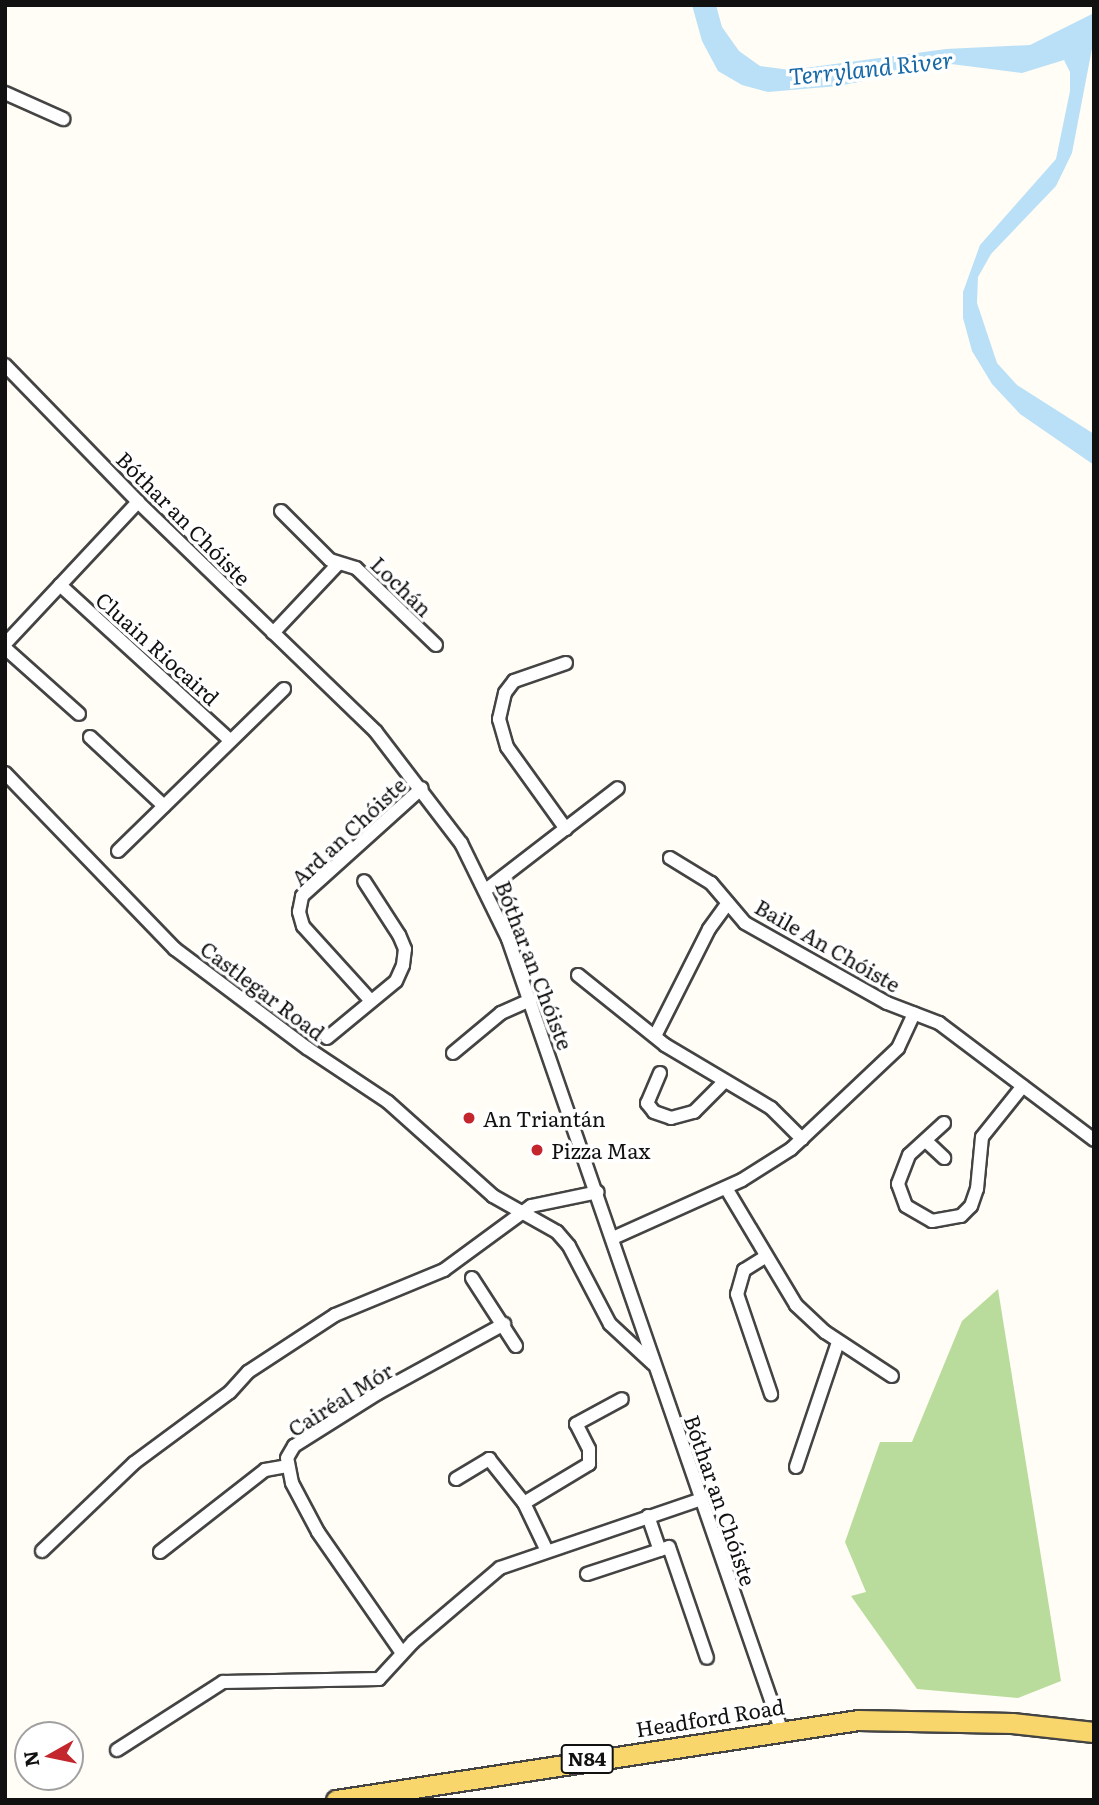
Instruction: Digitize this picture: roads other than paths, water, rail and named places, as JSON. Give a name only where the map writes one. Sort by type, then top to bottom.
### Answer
[{"type":"main road","name":"Headford Road","points":[[336,1800],[781,1728],[908,1719],[1012,1723],[1094,1732]]},
{"type":"street","points":[[5,93],[63,119]]},
{"type":"street","name":"Bóthar an Chóiste","points":[[5,365],[138,502],[376,732],[422,788],[487,890],[530,1000],[598,1192],[653,1364],[781,1728]]},
{"type":"street","points":[[79,713],[5,646],[138,502]]},
{"type":"street","name":"Lochán","points":[[281,512],[338,564],[356,568],[436,645]]},
{"type":"street","name":"Lochán","points":[[273,633],[338,564]]},
{"type":"street","name":"Cluain Riocaird","points":[[60,585],[230,740]]},
{"type":"street","points":[[566,663],[514,681],[505,693],[499,719],[507,747],[566,829]]},
{"type":"street","points":[[118,851],[284,689]]},
{"type":"street","points":[[90,737],[164,806]]},
{"type":"street","name":"Castlegar Road","points":[[5,773],[175,949],[307,1048],[388,1102],[493,1196],[557,1232],[569,1246],[610,1324],[653,1364]]},
{"type":"street","name":"Ard an Chóiste","points":[[371,1001],[303,926],[299,912],[302,896],[422,788]]},
{"type":"street","points":[[487,890],[618,788]]},
{"type":"street","name":"Baile An Chóiste","points":[[670,858],[711,883],[745,923],[842,979],[956,1034],[1094,1140]]},
{"type":"street","points":[[327,1038],[396,981],[405,949],[364,881]]},
{"type":"street","name":"Baile An Chóiste","points":[[655,1036],[692,969],[709,929],[728,903]]},
{"type":"street","points":[[578,975],[655,1036],[724,1082],[771,1108],[802,1139]]},
{"type":"street","points":[[453,1053],[501,1013],[530,1000]]},
{"type":"street","name":"Baile An Chóiste","points":[[612,1238],[726,1188],[771,1163],[802,1139],[898,1048],[914,1014]]},
{"type":"street","points":[[660,1073],[647,1103],[654,1112],[671,1118],[694,1112],[724,1082]]},
{"type":"street","points":[[944,1123],[900,1170],[900,1196],[916,1215],[932,1221],[961,1216],[971,1206],[977,1189],[982,1136],[1023,1086]]},
{"type":"street","points":[[926,1141],[944,1158]]},
{"type":"street","points":[[726,1188],[796,1305],[838,1342],[892,1376]]},
{"type":"street","points":[[42,1550],[134,1463],[230,1392],[248,1373],[335,1315],[444,1270],[519,1211],[598,1192]]},
{"type":"street","points":[[765,1257],[744,1270],[737,1294],[771,1394]]},
{"type":"street","points":[[472,1278],[516,1346]]},
{"type":"street","name":"Cairéal Mór","points":[[402,1653],[318,1532],[287,1466],[294,1446],[378,1393],[504,1324]]},
{"type":"street","points":[[796,1466],[838,1342]]},
{"type":"street","points":[[524,1503],[589,1464],[589,1449],[576,1424],[622,1399]]},
{"type":"street","points":[[456,1479],[489,1459],[524,1503],[546,1549]]},
{"type":"street","points":[[160,1552],[265,1470],[287,1466]]},
{"type":"street","points":[[117,1750],[223,1682],[379,1679],[402,1653],[492,1573],[546,1549],[701,1499]]},
{"type":"street","points":[[648,1516],[660,1550]]},
{"type":"street","points":[[587,1574],[669,1546],[707,1658]]},
{"type":"water","name":"Terryland River","points":[[692,5],[716,5],[722,27],[739,51],[760,66],[790,70],[946,49],[1030,45],[1094,13],[1094,38],[1072,153],[1056,186],[991,254],[978,277],[977,303],[997,363],[1017,385],[1094,434],[1094,465],[1020,414],[992,384],[972,351],[963,318],[963,292],[980,245],[1056,159],[1070,91],[1070,72],[1064,60],[1022,73],[951,64],[838,86],[768,92],[742,85],[718,71],[702,41]]},
{"type":"place","name":"An Triantán","points":[[469,1118]]},
{"type":"place","name":"Pizza Max","points":[[537,1150]]}]
